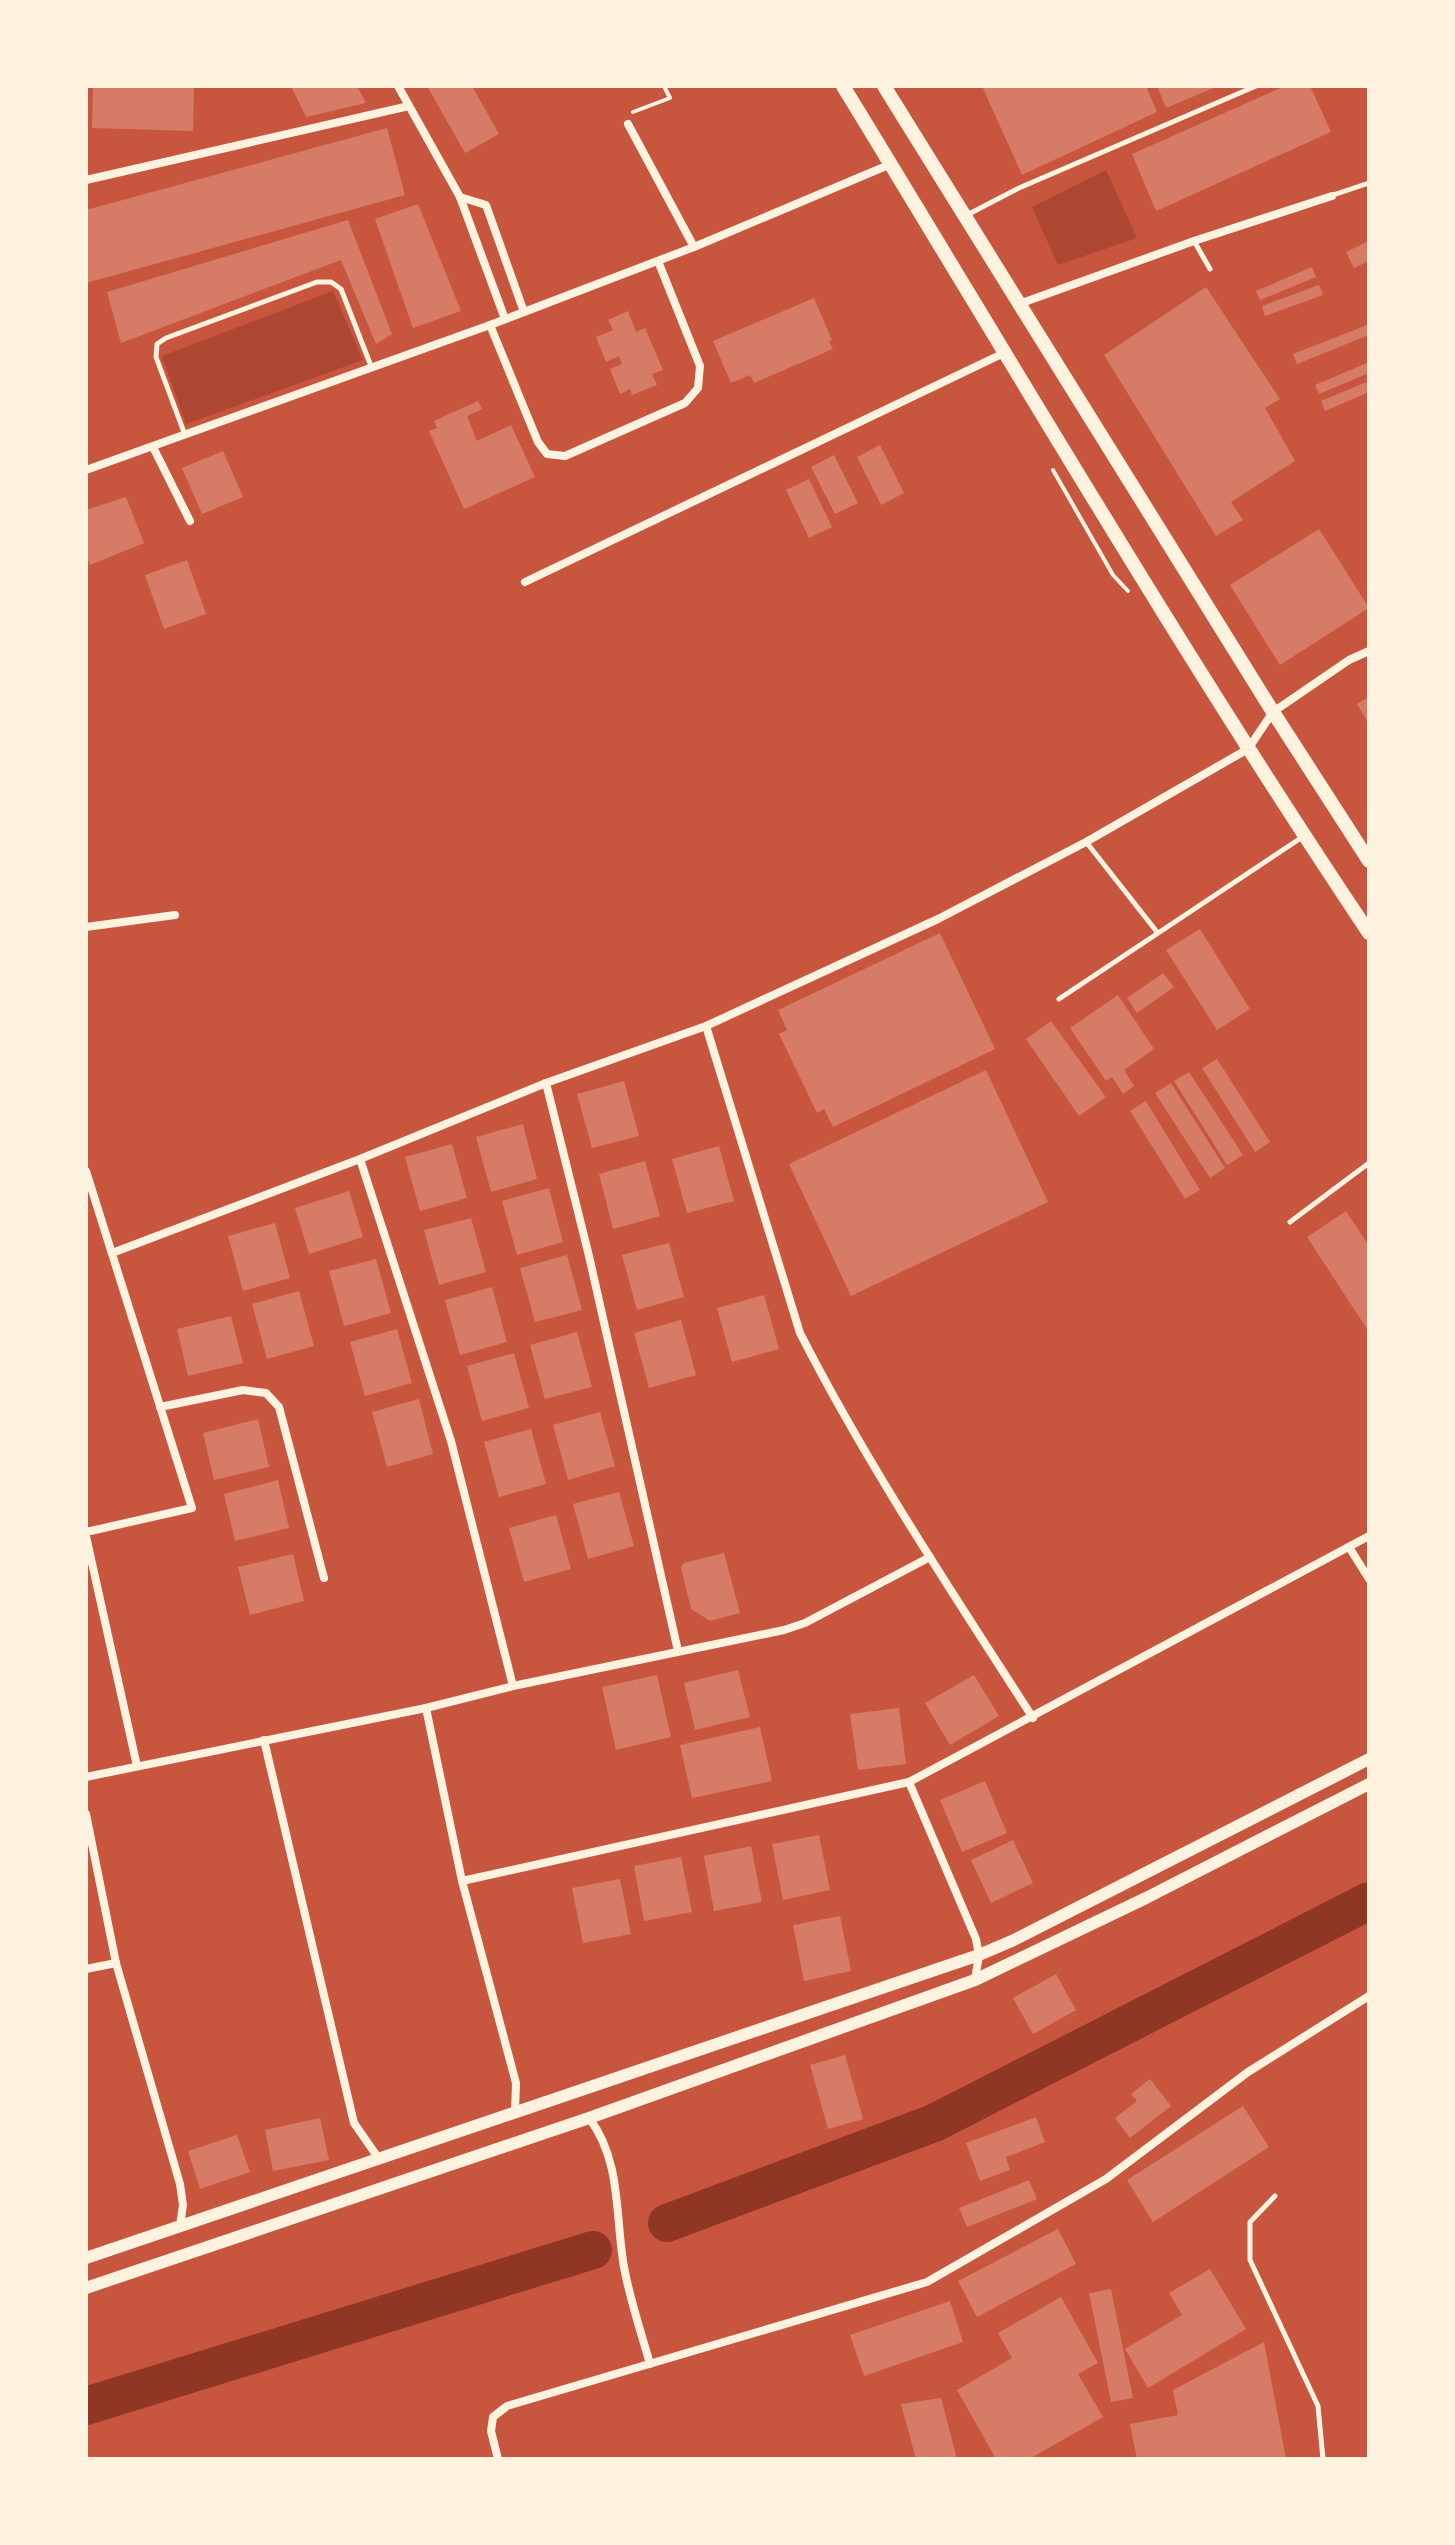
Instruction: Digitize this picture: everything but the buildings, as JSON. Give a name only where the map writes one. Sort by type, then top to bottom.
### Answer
[{"type":"main road","points":[[843,86],[1248,749],[1369,933]]},
{"type":"main road","points":[[884,86],[1369,861]]},
{"type":"street","points":[[398,86],[460,197],[505,319]]},
{"type":"street","points":[[86,180],[409,106]]},
{"type":"street","points":[[628,124],[694,247]]},
{"type":"street","points":[[86,470],[490,325],[694,247],[891,164]]},
{"type":"street","points":[[1018,304],[1332,196]]},
{"type":"street","points":[[460,197],[486,205],[524,312]]},
{"type":"street","points":[[490,325],[538,442],[547,454],[565,456],[685,403],[698,388],[700,366],[658,261]]},
{"type":"street","points":[[525,582],[1004,353]]},
{"type":"street","points":[[153,447],[190,521]]},
{"type":"street","points":[[112,1253],[360,1159],[546,1083],[706,1026],[938,919],[1086,842],[1248,749],[1273,712],[1349,660],[1369,651]]},
{"type":"street","points":[[86,927],[175,915]]},
{"type":"street","points":[[706,1026],[800,1333],[821,1375],[930,1557],[1033,1718]]},
{"type":"street","points":[[546,1083],[589,1256],[678,1651]]},
{"type":"street","points":[[360,1159],[451,1441],[513,1686]]},
{"type":"street","points":[[86,1171],[192,1508],[86,1534],[137,1766]]},
{"type":"street","points":[[160,1407],[243,1390],[266,1393],[279,1407],[324,1578]]},
{"type":"street","points":[[462,1881],[909,1782],[1369,1536]]},
{"type":"street","points":[[1349,1547],[1369,1579]]},
{"type":"street","points":[[86,1777],[426,1708],[513,1686],[805,1623],[930,1557]]},
{"type":"street","points":[[426,1708],[462,1881],[516,2083],[515,2112]]},
{"type":"street","points":[[264,1740],[354,2123],[379,2159]]},
{"type":"street","points":[[86,2258],[979,1955],[1369,1759]]},
{"type":"street","points":[[909,1782],[976,1939],[979,1955],[975,1980]]},
{"type":"street","points":[[86,2288],[589,2118],[975,1980],[1146,1898],[1369,1784]]},
{"type":"street","points":[[86,1814],[116,1963],[180,2184],[183,2205],[180,2226]]},
{"type":"street","points":[[86,1969],[116,1963]]},
{"type":"street","points":[[498,2459],[491,2431],[493,2417],[507,2406],[927,2282],[1106,2179],[1248,2072],[1369,1996]]},
{"type":"street","points":[[589,2118],[601,2134],[618,2197],[624,2266],[650,2364]]},
{"type":"lane","points":[[966,216],[1019,188],[1256,86]]},
{"type":"lane","points":[[1332,196],[1369,183]]},
{"type":"lane","points":[[1194,241],[1210,269]]},
{"type":"lane","points":[[185,435],[156,357],[157,344],[180,332],[317,282],[331,282],[341,289],[371,366]]},
{"type":"lane","points":[[1059,999],[1304,836]]},
{"type":"lane","points":[[1086,842],[1157,933]]},
{"type":"lane","points":[[1290,1222],[1369,1163]]},
{"type":"lane","points":[[1275,2196],[1250,2222],[1250,2260],[1318,2406],[1323,2459]]},
{"type":"path","points":[[628,124],[625,115],[670,98],[664,86]]},
{"type":"shaded area","points":[[1106,170],[1137,238],[1058,265],[1032,207]]},
{"type":"shaded area","points":[[333,291],[363,360],[186,424],[162,356]]},
{"type":"waterway","points":[[667,2223],[934,2123],[1369,1901]]},
{"type":"waterway","points":[[86,2406],[593,2250]]}]
